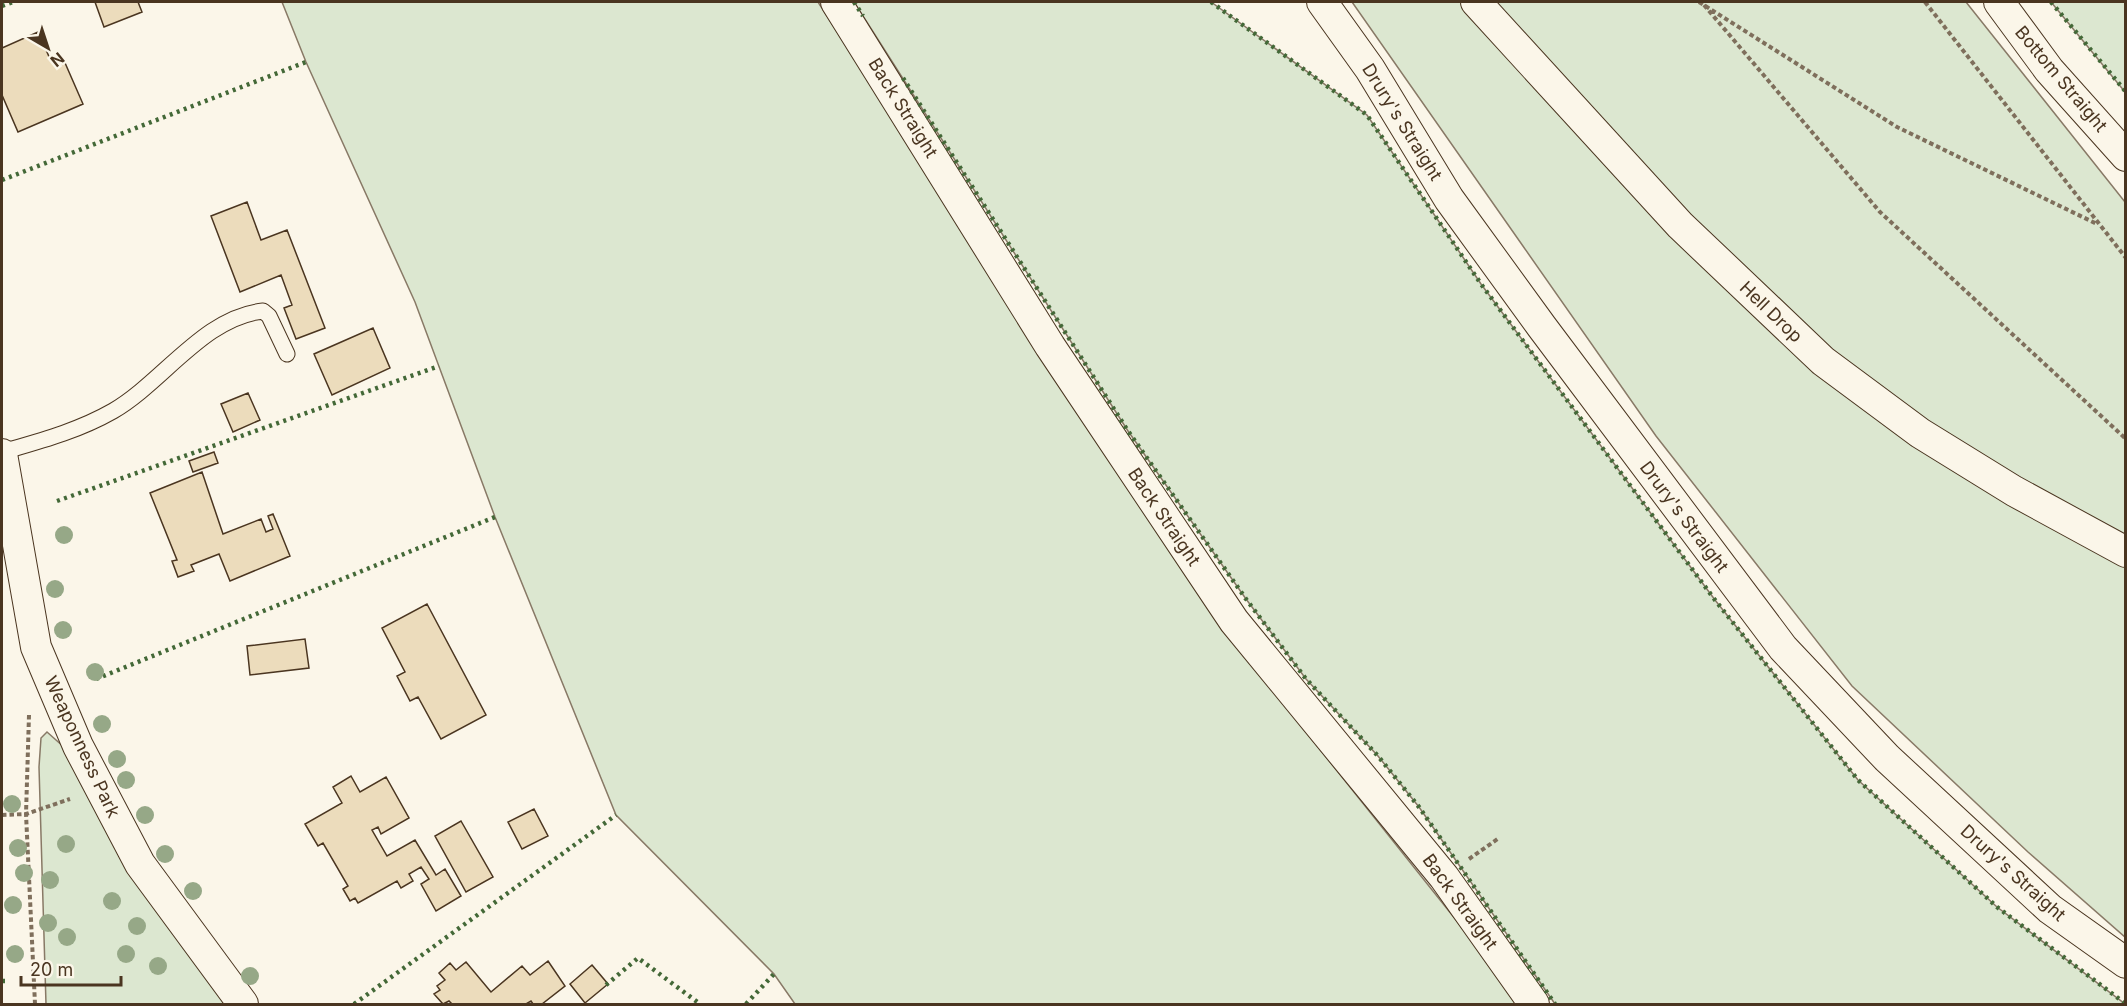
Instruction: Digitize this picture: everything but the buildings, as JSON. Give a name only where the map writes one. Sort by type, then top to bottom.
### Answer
[{"type":"street","name":"Back Straight","points":[[836,2],[1050,346],[1234,621],[1444,876],[1534,1005]]},
{"type":"street","name":"Drury's Straight","points":[[1322,2],[1370,69],[1449,199],[1783,648],[1887,758],[2042,901],[2126,963]]},
{"type":"street","name":"Hell Drop","points":[[1476,2],[1680,225],[1823,361],[1920,433],[2014,491],[2126,552]]},
{"type":"street","name":"Bottom Straight","points":[[1999,2],[2049,70],[2126,156]]},
{"type":"street","name":"Weaponness Park","points":[[2,453],[36,647],[78,746],[141,864],[243,1005]]},
{"type":"lane","points":[[2,453],[74,431],[114,410],[154,382],[196,343],[221,324],[240,316],[263,311],[269,316],[287,354]]},
{"type":"path","points":[[1925,2],[2097,224],[2126,258]]},
{"type":"path","points":[[1702,3],[1897,128],[2097,224]]},
{"type":"path","points":[[1702,3],[1881,212],[2126,439]]},
{"type":"path","points":[[29,712],[26,814],[35,1005]]},
{"type":"path","points":[[2,815],[26,814],[99,789]]},
{"type":"green space","points":[[282,2],[818,2],[1212,614],[1472,940],[1519,1004],[795,1004],[774,974],[616,815],[495,517],[415,302],[306,62]]},
{"type":"green space","points":[[854,2],[1211,2],[1367,115],[1481,284],[1715,600],[1858,780],[1997,907],[2125,1004],[1555,1004],[1419,807],[1378,756],[1306,679],[1246,599],[1128,431]]},
{"type":"green space","points":[[1352,2],[1966,2],[2125,202],[2125,937],[2028,852],[1852,686],[1656,436]]},
{"type":"green space","points":[[2051,2],[2125,2],[2125,92]]},
{"type":"green space","points":[[47,732],[65,748],[136,883],[226,1004],[46,1004],[39,767],[41,738]]},
{"type":"hedge","points":[[2,6],[13,2]]},
{"type":"hedge","points":[[854,2],[863,16]]},
{"type":"hedge","points":[[1211,2],[1367,115],[1481,284],[1715,600],[1858,780],[1997,907],[2126,1004]]},
{"type":"hedge","points":[[2051,2],[2126,92]]},
{"type":"hedge","points":[[2,180],[306,62]]},
{"type":"hedge","points":[[903,78],[1128,431],[1246,599],[1306,679],[1378,756],[1419,807],[1555,1004]]},
{"type":"hedge","points":[[57,501],[439,366]]},
{"type":"hedge","points":[[96,679],[495,517]]},
{"type":"hedge","points":[[354,1004],[616,815]]},
{"type":"hedge","points":[[606,985],[638,958],[700,1004]]},
{"type":"hedge","points":[[746,1004],[774,974]]},
{"type":"hedge","points":[[2,981],[8,981]]}]
